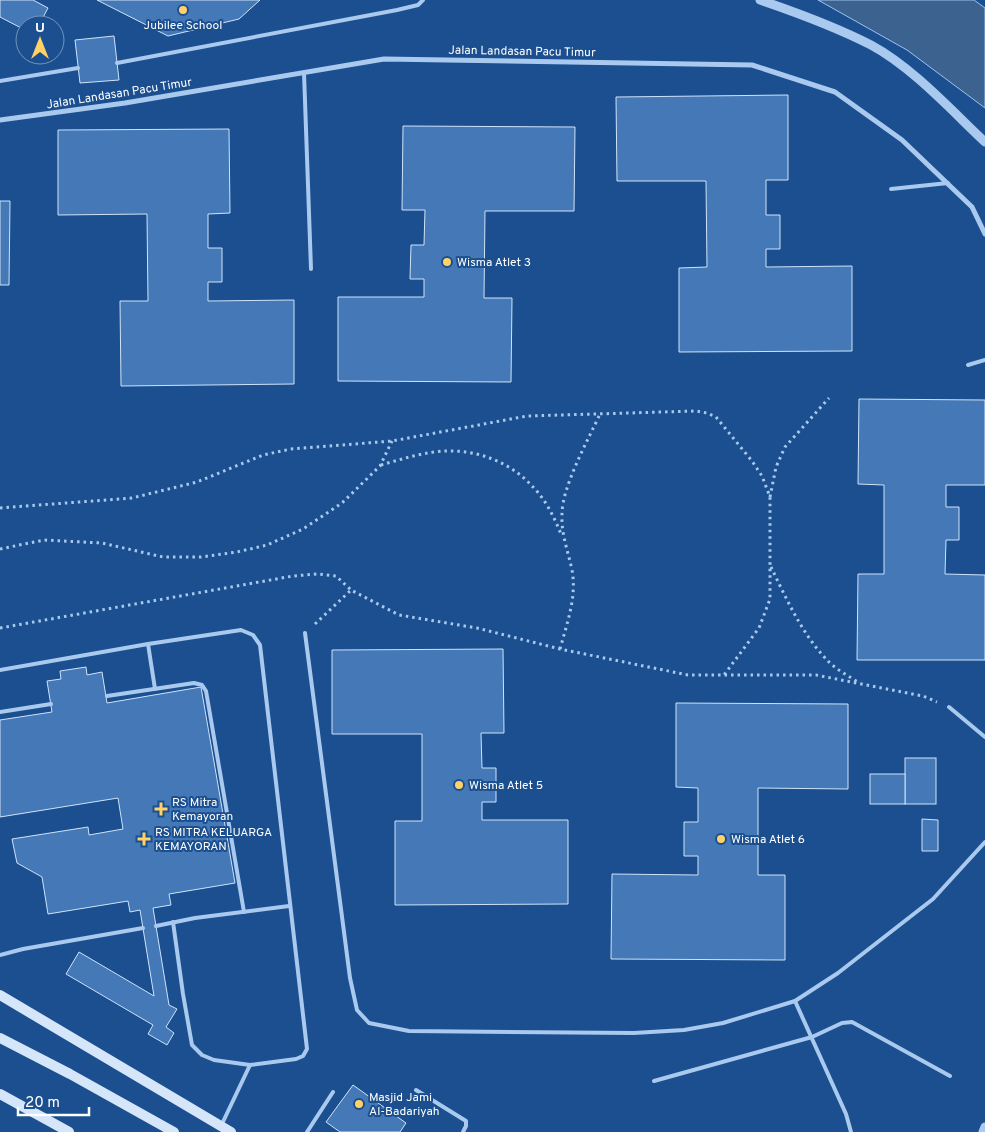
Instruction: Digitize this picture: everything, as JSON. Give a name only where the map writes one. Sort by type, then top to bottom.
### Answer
[{"type":"main road","points":[[0,995],[231,1132]]},
{"type":"main road","points":[[0,1038],[70,1074],[174,1132]]},
{"type":"main road","points":[[0,1094],[69,1132]]},
{"type":"street","points":[[760,0],[796,12],[872,46],[913,74],[985,142]]},
{"type":"street","name":"Jalan Landasan Pacu Timur","points":[[0,120],[125,103],[384,60],[752,65],[835,92],[902,140],[972,207],[985,234]]},
{"type":"street","points":[[983,1132],[985,1127]]},
{"type":"lane","points":[[117,63],[397,10],[418,5],[423,0]]},
{"type":"lane","points":[[0,80],[78,68]]},
{"type":"lane","points":[[304,73],[311,269]]},
{"type":"lane","points":[[891,189],[948,183]]},
{"type":"lane","points":[[968,365],[985,360]]},
{"type":"lane","points":[[0,670],[241,630],[253,635],[260,645],[307,1049],[303,1056],[296,1059],[250,1065],[214,1060],[202,1055],[192,1045],[173,922]]},
{"type":"lane","points":[[305,634],[350,978],[357,1010],[369,1023],[408,1030],[634,1033],[684,1030],[723,1023],[795,1001],[838,973],[933,899],[985,842]]},
{"type":"lane","points":[[148,644],[155,689]]},
{"type":"lane","points":[[107,696],[194,683],[202,685],[206,691],[244,912]]},
{"type":"lane","points":[[0,712],[51,704]]},
{"type":"lane","points":[[949,707],[985,737]]},
{"type":"lane","points":[[156,926],[289,906]]},
{"type":"lane","points":[[0,955],[23,949],[143,928]]},
{"type":"lane","points":[[795,1001],[846,1114],[851,1132]]},
{"type":"lane","points":[[654,1081],[812,1037],[842,1023],[852,1022],[950,1076]]},
{"type":"lane","points":[[221,1126],[250,1065]]},
{"type":"lane","points":[[416,1090],[466,1121],[463,1132]]},
{"type":"lane","points":[[307,1132],[333,1092]]},
{"type":"path","points":[[724,675],[759,628],[770,599],[770,497],[776,467],[785,447],[829,398]]},
{"type":"path","points":[[0,508],[132,498],[197,482],[263,455],[291,449],[392,442],[527,416],[696,411],[716,417],[752,461],[762,476],[770,497]]},
{"type":"path","points":[[563,536],[562,512],[565,492],[600,414]]},
{"type":"path","points":[[0,549],[44,540],[102,543],[163,557],[200,557],[237,552],[268,545],[303,529],[342,503],[380,466],[392,442]]},
{"type":"path","points":[[380,466],[409,457],[448,451],[477,454],[505,465],[531,485],[552,513],[563,536],[572,571],[573,601],[560,648]]},
{"type":"path","points":[[770,565],[809,637],[828,661],[862,684]]},
{"type":"path","points":[[0,628],[293,576],[317,574],[336,576],[352,590],[399,615],[477,628],[688,675],[816,676],[923,696],[949,707]]},
{"type":"path","points":[[305,634],[352,590]]},
{"type":"water","points":[[818,0],[974,0],[985,8],[985,108],[907,50]]},
{"type":"building","points":[[0,0],[33,0],[48,8],[44,15],[15,15],[15,25],[0,17]]},
{"type":"building","name":"Jubilee School","points":[[97,0],[260,0],[239,19],[168,36]]},
{"type":"building","points":[[114,36],[119,80],[80,83],[75,40]]},
{"type":"building","points":[[788,95],[788,180],[766,180],[766,215],[780,215],[780,249],[766,249],[766,267],[852,266],[852,351],[679,352],[679,268],[707,267],[706,181],[617,181],[616,97]]},
{"type":"building","name":"Wisma Atlet 3","points":[[403,126],[575,127],[574,211],[485,211],[484,298],[512,298],[511,382],[338,381],[338,297],[424,297],[424,279],[410,279],[411,245],[424,245],[425,210],[402,210]]},
{"type":"building","points":[[229,129],[230,213],[208,214],[208,248],[222,248],[222,282],[208,282],[208,301],[294,300],[294,384],[121,386],[120,301],[148,301],[147,214],[58,215],[58,130]]},
{"type":"building","points":[[0,201],[10,201],[9,285],[0,285]]},
{"type":"building","points":[[859,399],[985,400],[985,485],[946,485],[946,507],[959,507],[959,540],[946,540],[945,574],[985,575],[985,660],[857,660],[858,574],[884,574],[884,485],[858,484]]},
{"type":"building","name":"Wisma Atlet 5","points":[[503,649],[504,733],[481,733],[482,768],[496,768],[496,802],[482,802],[482,820],[568,820],[568,904],[395,905],[395,821],[422,821],[422,734],[332,734],[332,650]]},
{"type":"building","points":[[86,667],[87,675],[102,672],[107,703],[201,687],[235,883],[169,894],[171,905],[153,908],[169,1005],[177,1009],[166,1027],[174,1033],[167,1045],[148,1034],[153,1025],[66,974],[79,952],[154,996],[140,910],[130,912],[128,901],[48,914],[42,877],[17,863],[12,839],[88,827],[89,835],[123,829],[118,798],[0,817],[0,720],[52,712],[47,681],[61,679],[60,671]]},
{"type":"building","name":"Wisma Atlet 6","points":[[676,703],[848,704],[848,789],[758,788],[758,875],[785,875],[785,960],[611,959],[612,874],[698,875],[698,856],[684,856],[684,822],[698,822],[698,788],[676,787]]},
{"type":"building","points":[[905,758],[936,758],[936,804],[905,804]]},
{"type":"building","points":[[870,774],[905,774],[905,804],[870,804]]},
{"type":"building","points":[[922,819],[938,820],[938,851],[922,851]]},
{"type":"building","name":"Masjid Jami Al-Badariyah","points":[[353,1085],[406,1123],[400,1132],[340,1132],[326,1122]]},
{"type":"place","name":"Jubilee School","points":[[183,10]]},
{"type":"place","name":"Wisma Atlet 3","points":[[447,262]]},
{"type":"place","name":"Wisma Atlet 5","points":[[459,785]]},
{"type":"place","name":"RS Mitra Kemayoran","points":[[161,809]]},
{"type":"place","name":"RS MITRA KELUARGA KEMAYORAN","points":[[144,839]]},
{"type":"place","name":"Wisma Atlet 6","points":[[721,839]]},
{"type":"place","name":"Masjid Jami Al-Badariyah","points":[[359,1104]]}]
